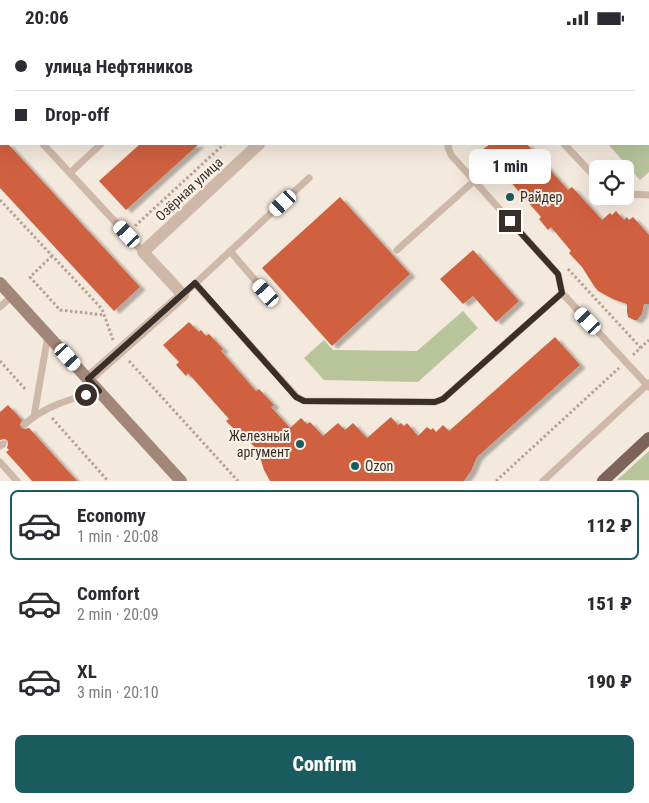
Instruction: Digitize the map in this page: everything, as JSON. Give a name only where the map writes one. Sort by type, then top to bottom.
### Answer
[{"type":"main road","points":[[0,283],[180,481]]},
{"type":"main road","points":[[603,481],[649,438]]},
{"type":"street","name":"Озёрная улица","points":[[143,252],[258,145]]},
{"type":"street","points":[[88,379],[183,295],[143,252]]},
{"type":"lane","points":[[44,145],[143,252]]},
{"type":"lane","points":[[70,173],[100,145]]},
{"type":"lane","points":[[449,145],[450,155],[558,274],[562,293],[648,385],[543,481]]},
{"type":"lane","points":[[565,145],[589,170]]},
{"type":"lane","points":[[183,295],[309,178]]},
{"type":"lane","points":[[397,250],[474,181]]},
{"type":"lane","points":[[634,194],[649,195]]},
{"type":"lane","points":[[230,251],[266,293]]},
{"type":"lane","points":[[195,283],[296,397],[304,401],[435,402],[443,399],[562,293]]},
{"type":"lane","points":[[0,307],[12,296]]},
{"type":"lane","points":[[34,416],[48,335]]},
{"type":"lane","points":[[25,423],[55,404],[99,391]]},
{"type":"lane","points":[[0,462],[17,481]]},
{"type":"path","points":[[127,234],[223,145]]},
{"type":"path","points":[[52,256],[30,277],[60,310],[104,315]]},
{"type":"path","points":[[496,481],[649,340]]},
{"type":"green space","points":[[609,145],[649,145],[649,172],[640,180],[634,173],[634,160],[622,160]]},
{"type":"green space","points":[[463,311],[478,328],[418,382],[324,380],[304,358],[324,340],[333,350],[417,351]]},
{"type":"green space","points":[[649,451],[649,480],[617,480]]},
{"type":"building","points":[[0,145],[9,145],[140,287],[114,311],[0,188]]},
{"type":"building","points":[[139,145],[198,145],[126,210],[99,181]]},
{"type":"building","points":[[489,145],[528,145],[568,190],[572,187],[602,220],[610,213],[612,215],[616,211],[624,220],[627,217],[629,220],[633,217],[649,235],[649,304],[644,304],[642,314],[637,320],[628,317],[627,304],[598,291],[582,267],[569,253],[571,251],[551,227],[548,230],[539,219],[541,217],[501,171],[499,174],[489,163],[492,161],[482,150]]},
{"type":"building","points":[[340,197],[410,274],[332,346],[262,268]]},
{"type":"building","points":[[473,250],[519,301],[496,322],[473,296],[463,304],[440,279]]},
{"type":"building","points":[[189,322],[199,332],[201,330],[206,336],[209,334],[223,349],[221,351],[256,391],[259,389],[274,405],[271,407],[290,428],[301,418],[307,424],[310,422],[323,436],[338,423],[345,430],[353,423],[367,438],[391,417],[398,425],[401,423],[404,426],[407,423],[418,436],[427,427],[431,430],[433,428],[436,432],[443,425],[449,431],[555,337],[580,365],[477,457],[464,481],[270,481],[258,451],[239,430],[237,432],[226,421],[229,419],[188,373],[186,376],[176,365],[179,362],[163,345]]},
{"type":"building","points":[[8,405],[22,420],[21,428],[29,428],[77,481],[32,481],[6,452],[9,450],[7,448],[8,441],[5,439],[0,440],[0,412]]},
{"type":"place","name":"Райдер","points":[[510,197]]},
{"type":"place","name":"Железный аргумент","points":[[300,444]]},
{"type":"place","name":"Ozon","points":[[355,466]]},
{"type":"route","points":[[86,395],[99,391],[88,379],[195,283],[296,397],[304,401],[435,402],[443,399],[562,293],[558,274],[510,221]]}]
